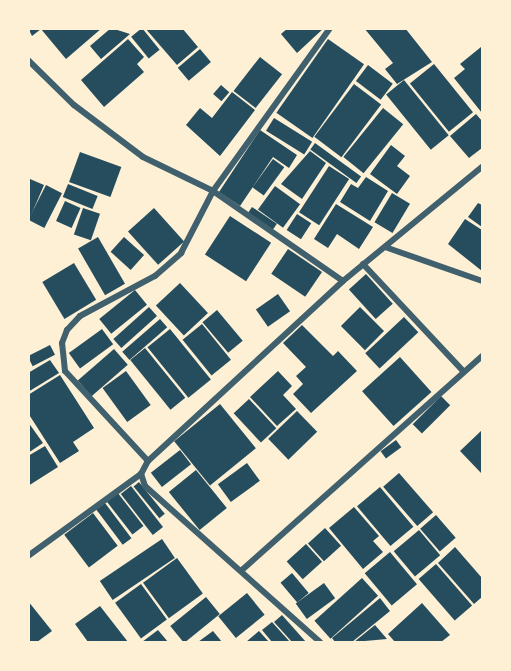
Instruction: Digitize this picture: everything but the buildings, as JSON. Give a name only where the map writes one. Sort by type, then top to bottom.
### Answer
[{"type":"street","points":[[148,461],[76,387],[65,371],[62,343],[80,316],[155,276],[181,253],[213,191],[330,28]]},
{"type":"street","points":[[28,60],[74,105],[143,157],[213,191],[343,281]]},
{"type":"street","points":[[28,556],[141,474],[148,461],[343,281],[483,167]]},
{"type":"street","points":[[385,246],[483,281]]},
{"type":"street","points":[[363,264],[463,371]]},
{"type":"street","points":[[242,570],[463,371],[483,356]]},
{"type":"street","points":[[141,474],[145,486],[242,570],[320,642]]}]
